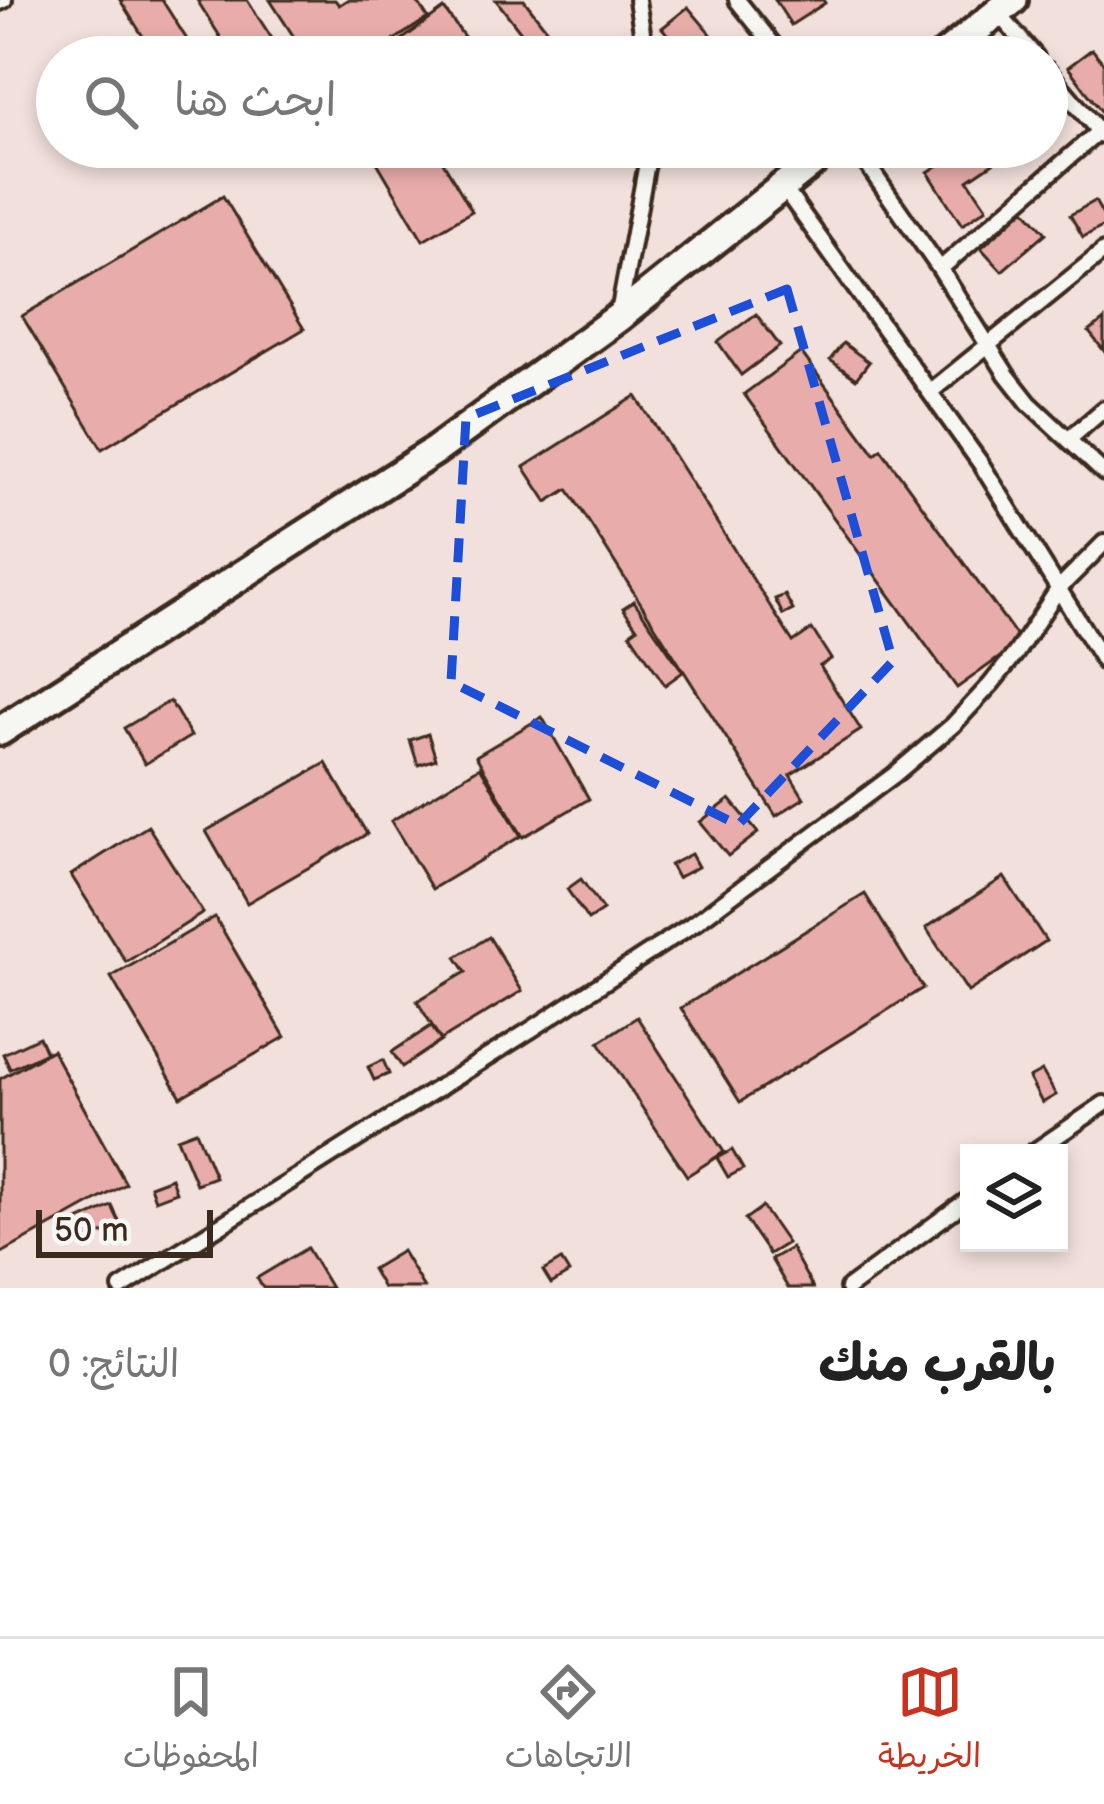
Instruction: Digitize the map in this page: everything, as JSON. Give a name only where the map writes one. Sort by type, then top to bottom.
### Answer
[{"type":"street","points":[[968,36],[1005,6]]},
{"type":"street","points":[[0,731],[436,450],[619,317],[806,168]]},
{"type":"lane","points":[[637,0],[643,36]]},
{"type":"lane","points":[[737,0],[766,36]]},
{"type":"lane","points":[[1005,6],[1023,36]]},
{"type":"lane","points":[[1068,94],[1102,132],[1068,161]]},
{"type":"lane","points":[[619,317],[646,168]]},
{"type":"lane","points":[[870,168],[1029,403],[1104,473]]},
{"type":"lane","points":[[940,269],[1059,168]]},
{"type":"lane","points":[[783,187],[981,464],[1104,662]]},
{"type":"lane","points":[[930,392],[1104,250]]},
{"type":"lane","points":[[1069,439],[1104,409]]},
{"type":"lane","points":[[121,1288],[696,922],[894,775],[953,725],[991,684],[1059,588],[1104,543]]},
{"type":"lane","points":[[1045,1144],[1104,1104]]},
{"type":"lane","points":[[848,1288],[960,1206]]},
{"type":"highlighted area","points":[[787,289],[893,661],[738,825],[451,682],[466,418]]},
{"type":"building","points":[[120,0],[162,0],[185,36],[143,36]]},
{"type":"building","points":[[197,0],[247,0],[270,36],[220,36]]},
{"type":"building","points":[[270,0],[335,0],[339,5],[347,0],[416,0],[428,18],[400,36],[293,36]]},
{"type":"building","points":[[496,0],[524,0],[552,36],[524,36]]},
{"type":"building","points":[[775,0],[824,0],[825,3],[791,25]]},
{"type":"building","points":[[688,7],[712,36],[669,36],[662,28]]},
{"type":"building","points":[[444,9],[464,36],[407,36]]},
{"type":"building","points":[[1092,49],[1104,64],[1104,115],[1068,67]]},
{"type":"building","points":[[380,168],[446,168],[472,211],[423,240]]},
{"type":"building","points":[[986,168],[968,180],[987,208],[962,225],[928,172]]},
{"type":"building","points":[[223,196],[304,329],[102,449],[22,316]]},
{"type":"building","points":[[1095,201],[1104,226],[1083,237],[1070,215]]},
{"type":"building","points":[[1025,209],[1046,233],[1002,271],[981,248]]},
{"type":"building","points":[[756,314],[780,346],[741,375],[718,342]]},
{"type":"building","points":[[1104,320],[1104,351],[1089,332]]},
{"type":"building","points":[[843,343],[869,362],[856,379],[830,360]]},
{"type":"building","points":[[801,352],[875,454],[881,449],[1021,642],[957,688],[744,394]]},
{"type":"building","points":[[636,396],[793,642],[812,629],[831,659],[820,666],[861,730],[790,775],[804,798],[776,816],[568,489],[547,502],[524,467]]},
{"type":"building","points":[[785,595],[793,610],[783,615],[775,599]]},
{"type":"building","points":[[634,601],[683,672],[665,685],[630,633],[637,628],[623,608]]},
{"type":"building","points":[[170,701],[191,736],[145,764],[124,728]]},
{"type":"building","points":[[542,717],[589,799],[523,837],[476,756]]},
{"type":"building","points":[[428,734],[436,759],[418,765],[410,740]]},
{"type":"building","points":[[326,763],[367,834],[247,903],[206,831]]},
{"type":"building","points":[[480,767],[521,836],[432,889],[391,821]]},
{"type":"building","points":[[730,799],[758,833],[728,856],[700,822]]},
{"type":"building","points":[[148,826],[203,913],[126,962],[71,875]]},
{"type":"building","points":[[691,854],[698,867],[677,878],[670,865]]},
{"type":"building","points":[[1004,877],[1046,941],[968,992],[926,928]]},
{"type":"building","points":[[581,879],[603,910],[588,920],[567,889]]},
{"type":"building","points":[[865,894],[923,988],[740,1102],[681,1008]]},
{"type":"building","points":[[215,917],[285,1037],[181,1097],[111,977]]},
{"type":"building","points":[[489,937],[522,991],[441,1040],[417,1001],[466,972],[456,957]]},
{"type":"building","points":[[637,1017],[724,1152],[687,1176],[599,1042]]},
{"type":"building","points":[[431,1026],[441,1041],[402,1067],[392,1052]]},
{"type":"building","points":[[39,1037],[46,1052],[10,1069],[3,1054]]},
{"type":"building","points":[[52,1050],[126,1184],[0,1254],[0,1079]]},
{"type":"building","points":[[383,1060],[389,1074],[374,1080],[368,1067]]},
{"type":"building","points":[[1042,1071],[1056,1095],[1042,1103],[1029,1078]]},
{"type":"building","points":[[196,1131],[215,1177],[196,1184],[177,1138]]},
{"type":"building","points":[[732,1150],[743,1169],[728,1177],[717,1158]]},
{"type":"building","points":[[171,1178],[176,1192],[155,1200],[150,1186]]},
{"type":"building","points":[[112,1206],[121,1225],[70,1249],[61,1229]]},
{"type":"building","points":[[762,1207],[787,1243],[769,1254],[745,1219]]},
{"type":"building","points":[[307,1248],[331,1288],[263,1288],[257,1278]]},
{"type":"building","points":[[791,1248],[813,1288],[788,1288],[771,1259]]},
{"type":"building","points":[[402,1251],[424,1288],[383,1288],[372,1269]]},
{"type":"building","points":[[561,1260],[569,1273],[551,1284],[543,1271]]}]
